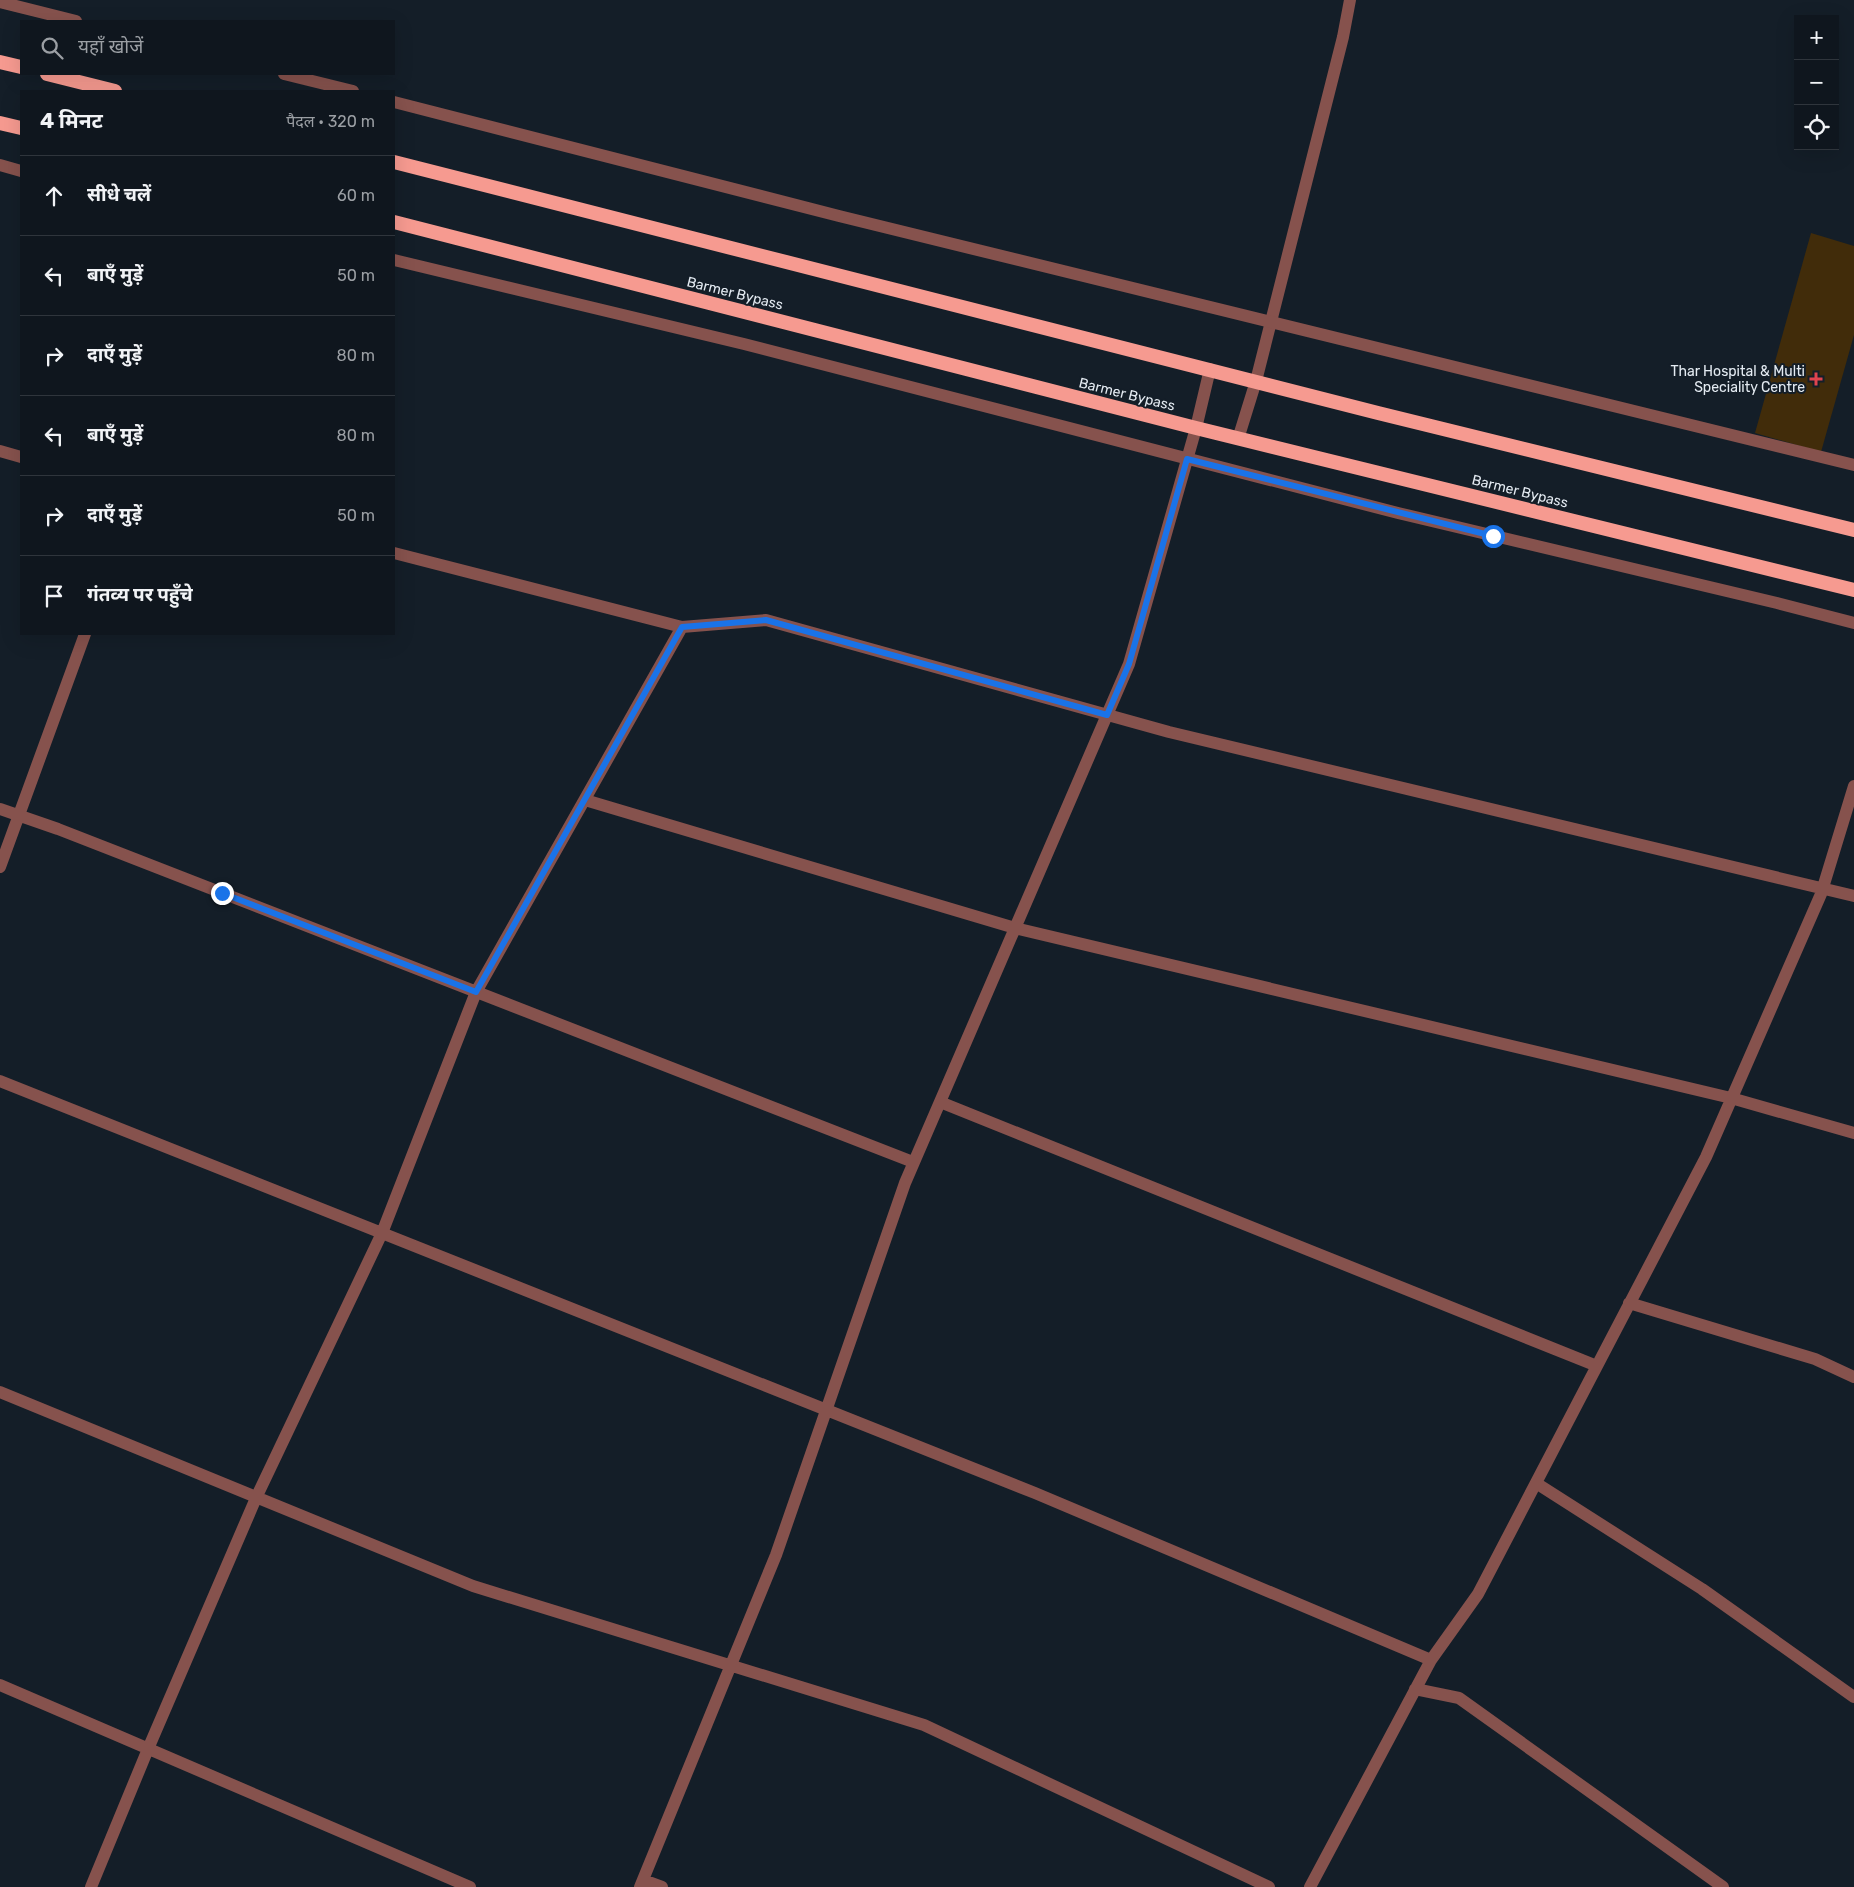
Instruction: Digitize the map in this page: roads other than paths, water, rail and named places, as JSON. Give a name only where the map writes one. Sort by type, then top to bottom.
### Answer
[{"type":"highway","points":[[0,62],[20,67]]},
{"type":"highway","points":[[51,75],[111,90]]},
{"type":"highway","points":[[0,123],[20,128]]},
{"type":"highway","points":[[395,162],[1256,382],[1854,530]]},
{"type":"highway","name":"Barmer Bypass","points":[[395,222],[1238,439],[1854,590]]},
{"type":"street","points":[[1238,439],[1256,382],[1343,37],[1350,0]]},
{"type":"street","points":[[0,2],[72,20]]},
{"type":"street","points":[[288,75],[349,90]]},
{"type":"street","points":[[395,102],[839,216],[1854,465]]},
{"type":"street","points":[[0,166],[20,170]]},
{"type":"street","points":[[395,260],[744,344],[1389,510],[1768,601],[1854,624]]},
{"type":"street","points":[[662,1887],[642,1884],[776,1555],[913,1162],[1129,664],[1196,428],[1210,369]]},
{"type":"street","points":[[0,451],[20,457]]},
{"type":"street","points":[[395,553],[682,627],[766,620],[1178,734],[1854,896]]},
{"type":"street","points":[[90,1887],[256,1498],[382,1233],[476,992],[682,627]]},
{"type":"street","points":[[0,867],[17,815],[84,635]]},
{"type":"street","points":[[1310,1887],[1431,1660],[1478,1594],[1706,1157],[1822,889],[1854,786]]},
{"type":"street","points":[[584,800],[1015,928],[1731,1098],[1854,1133]]},
{"type":"street","points":[[0,809],[58,829],[913,1162]]},
{"type":"street","points":[[0,1081],[1035,1493],[1431,1660]]},
{"type":"street","points":[[940,1102],[1597,1366]]},
{"type":"street","points":[[1630,1303],[1816,1360],[1854,1377]]},
{"type":"street","points":[[0,1392],[473,1586],[924,1725],[1269,1887]]},
{"type":"street","points":[[1536,1483],[1702,1589],[1854,1697]]},
{"type":"street","points":[[0,1685],[470,1887]]},
{"type":"street","points":[[1415,1689],[1459,1698],[1723,1887]]},
{"type":"place","name":"Thar Hospital & Multi Speciality Centre","points":[[1816,379]]}]
